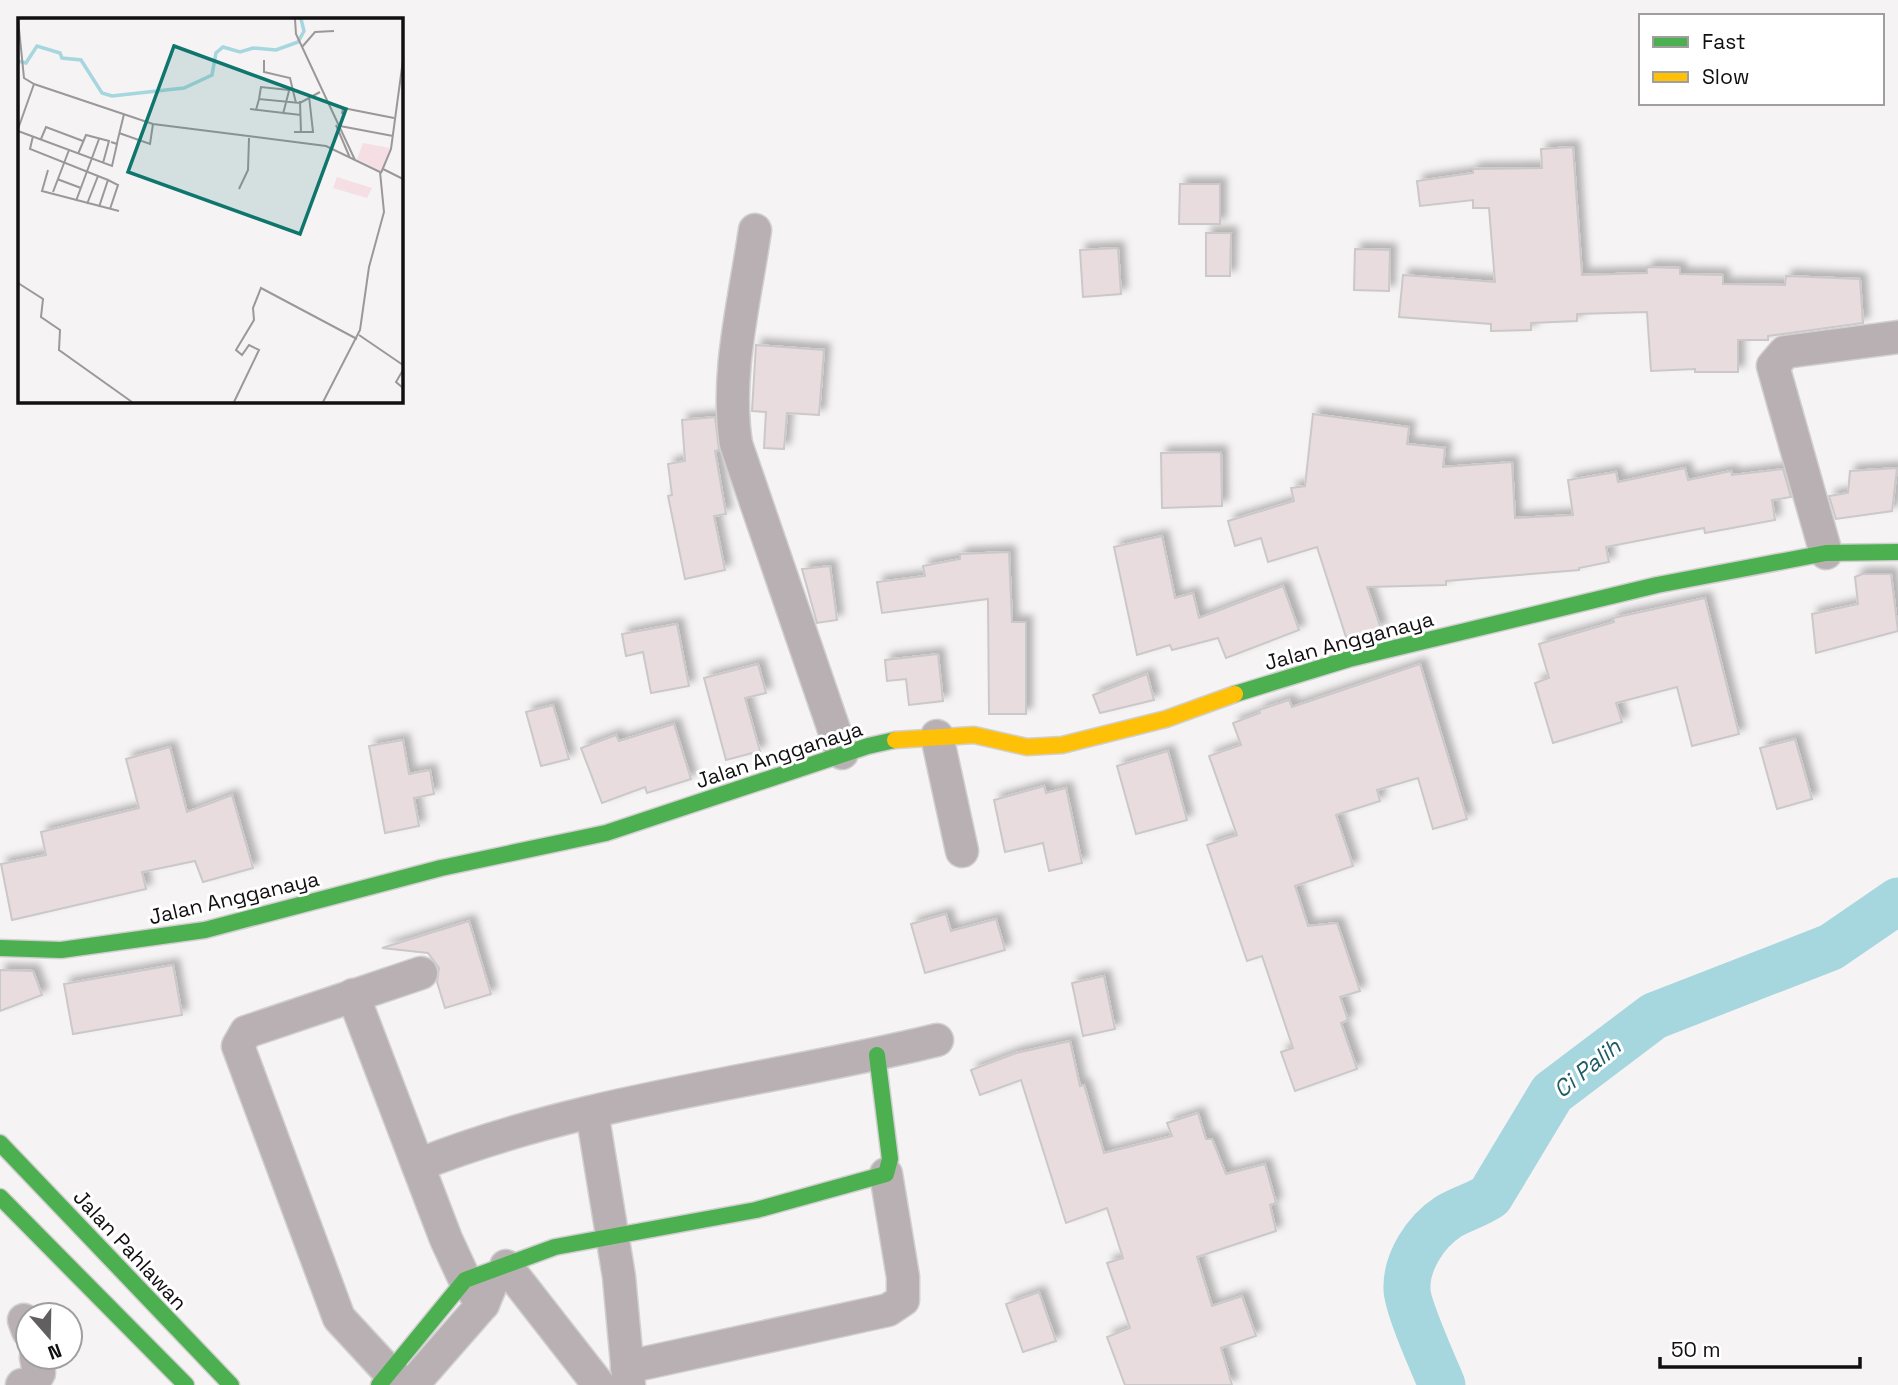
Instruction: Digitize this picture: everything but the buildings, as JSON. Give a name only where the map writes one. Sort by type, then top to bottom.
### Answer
[{"type":"street","points":[[755,230],[734,379],[732,418],[736,444],[842,753]]},
{"type":"street","points":[[1826,553],[1773,366],[1785,352],[1898,337]]},
{"type":"street","name":"Jalan Angganaya","points":[[0,948],[61,950],[205,930],[441,868],[606,833],[842,753],[909,737],[974,735],[1036,748],[1062,745],[1166,719],[1235,694],[1349,660],[1657,585],[1826,553],[1898,552]]},
{"type":"street","points":[[937,736],[961,851]]},
{"type":"street","points":[[421,973],[246,1032],[238,1046],[339,1318],[408,1376],[474,1292],[502,1268],[555,1247],[756,1210],[886,1174]]},
{"type":"street","points":[[353,995],[418,1165],[474,1292]]},
{"type":"street","points":[[418,1165],[469,1145],[592,1112],[877,1055],[937,1040]]},
{"type":"street","points":[[592,1112],[613,1238],[628,1376],[888,1310],[902,1300],[903,1277],[886,1174],[890,1159],[877,1055]]},
{"type":"street","name":"Jalan Pahlawan","points":[[0,1143],[231,1385]]},
{"type":"street","points":[[0,1197],[181,1380],[202,1356]]},
{"type":"street","points":[[502,1268],[599,1385]]},
{"type":"street","points":[[22,1385],[33,1383],[38,1371]]},
{"type":"waterway","name":"Ci Palih","points":[[1442,1385],[1408,1297],[1408,1279],[1413,1258],[1418,1248],[1440,1223],[1490,1196],[1552,1093],[1654,1016],[1831,947],[1898,901]]},
{"type":"traffic: fast","points":[[1235,694],[1349,659],[1657,585],[1826,553],[1898,552]]},
{"type":"traffic: fast","points":[[0,948],[61,950],[205,930],[441,868],[606,833],[868,746],[895,740]]},
{"type":"traffic: fast","points":[[379,1385],[465,1280],[555,1247],[756,1210],[886,1174],[890,1159],[877,1055]]},
{"type":"traffic: fast","points":[[0,1143],[231,1385]]},
{"type":"traffic: fast","points":[[0,1197],[186,1385]]},
{"type":"traffic: slow","points":[[895,740],[974,735],[1027,747],[1062,745],[1166,719],[1235,694]]}]
